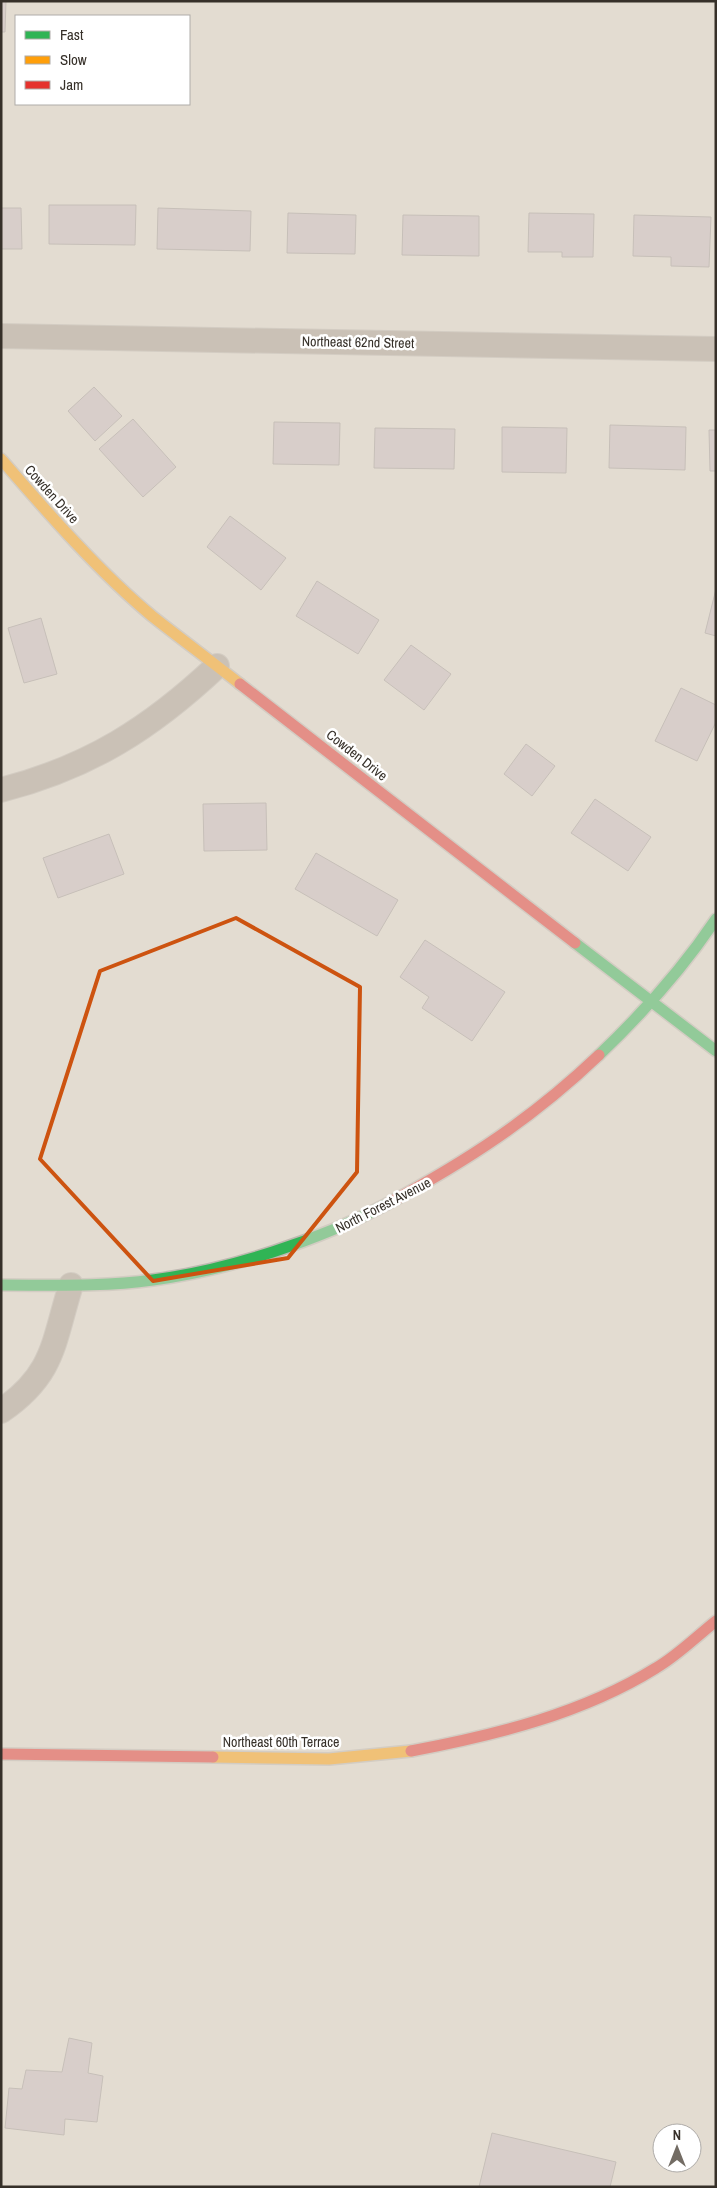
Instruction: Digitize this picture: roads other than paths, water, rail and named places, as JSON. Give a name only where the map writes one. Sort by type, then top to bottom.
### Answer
[{"type":"street","name":"Northeast 62nd Street","points":[[1,336],[716,349]]},
{"type":"street","name":"Cowden Drive","points":[[1,459],[45,512],[151,615],[716,1051]]},
{"type":"street","points":[[1,790],[46,776],[88,759],[148,725],[184,697],[218,666]]},
{"type":"street","name":"North Forest Avenue","points":[[1,1284],[118,1285],[173,1277],[255,1258],[334,1230],[385,1207],[458,1166],[532,1114],[604,1051],[651,1001],[716,919]]},
{"type":"street","points":[[1,1411],[31,1387],[44,1369],[54,1348],[58,1326],[71,1285]]},
{"type":"street","name":"Northeast 60th Terrace","points":[[1,1754],[329,1759],[403,1753],[476,1739],[556,1714],[616,1689],[657,1668],[716,1621]]}]
